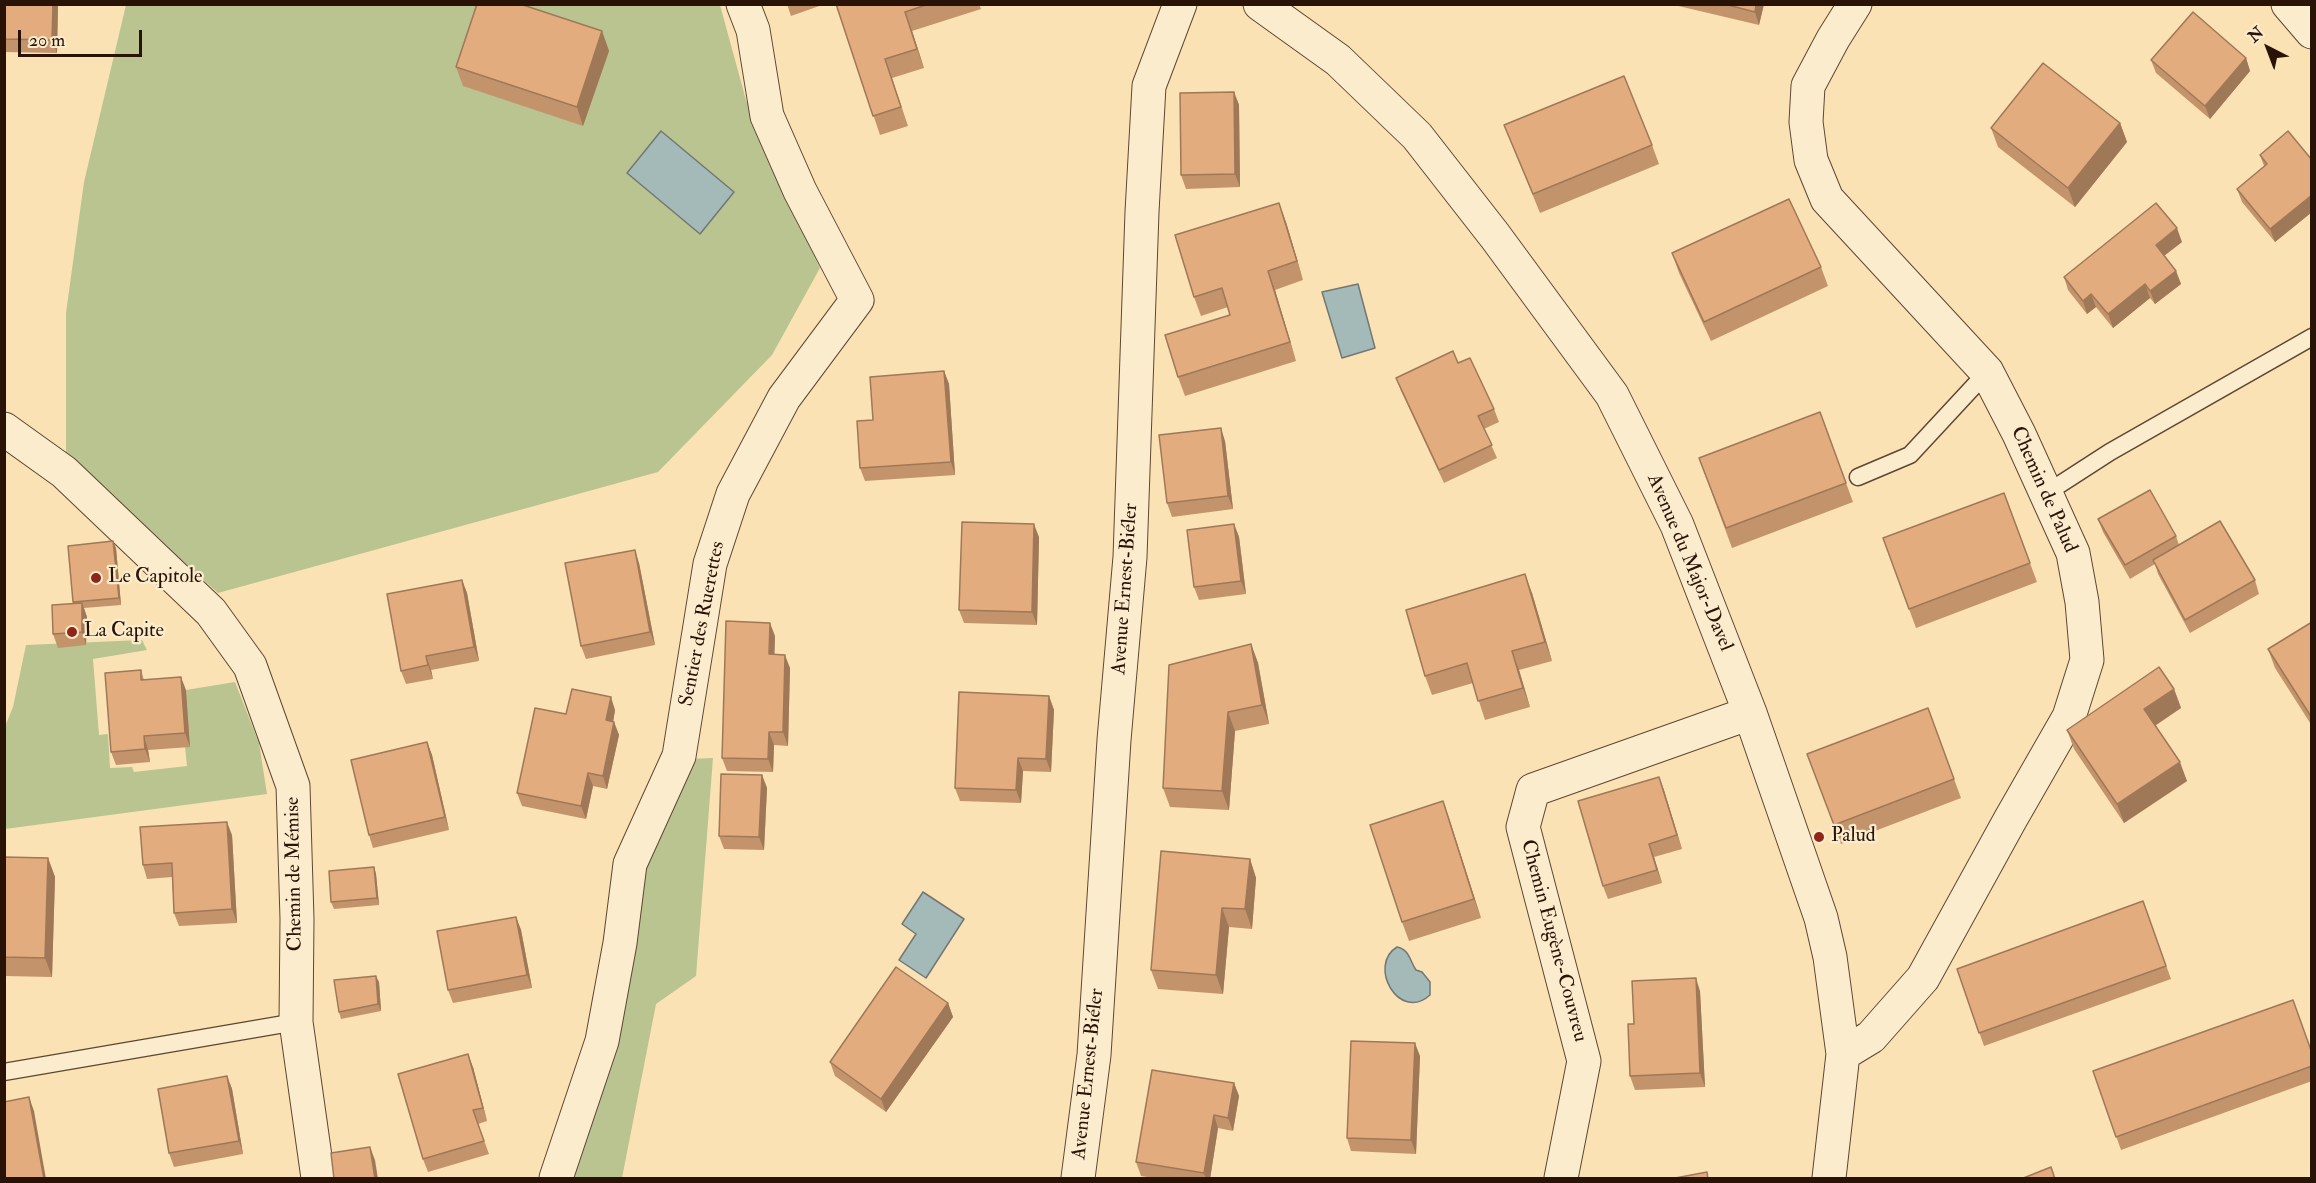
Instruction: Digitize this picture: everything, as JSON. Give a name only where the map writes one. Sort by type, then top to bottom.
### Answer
[{"type":"street","name":"Sentier des Ruerettes","points":[[556,1179],[602,1041],[620,943],[630,864],[679,756],[710,564],[733,494],[784,398],[857,300],[800,191],[767,116],[753,30],[743,4]]},
{"type":"street","name":"Avenue Ernest-Biéler","points":[[1078,1179],[1094,1055],[1114,740],[1130,557],[1142,212],[1149,86],[1180,4]]},
{"type":"street","name":"Avenue du Major-Davel","points":[[1260,4],[1338,60],[1417,136],[1495,236],[1612,395],[1677,525],[1750,712],[1821,918],[1830,957],[1843,1054],[1828,1179]]},
{"type":"street","name":"Chemin de Palud","points":[[1843,1054],[1871,1037],[1923,978],[2069,717],[2087,660],[2082,602],[2073,553],[2019,434],[1987,372],[1827,199],[1811,160],[1806,122],[1808,86],[1855,4]]},
{"type":"street","points":[[2288,4],[2312,32]]},
{"type":"street","name":"Chemin de Mémise","points":[[4,429],[64,472],[211,612],[250,666],[293,786],[297,919],[296,1022],[318,1179]]},
{"type":"street","name":"Chemin Eugène-Couvreu","points":[[1561,1179],[1584,1061],[1523,827],[1533,790],[1750,712]]},
{"type":"lane","points":[[2045,494],[2109,452],[2312,337]]},
{"type":"lane","points":[[1858,477],[1910,455],[1987,372]]},
{"type":"lane","points":[[4,1072],[296,1022]]},
{"type":"green space","points":[[126,5],[720,5],[746,100],[820,268],[772,355],[658,472],[218,593],[66,456],[66,313],[84,182]]},
{"type":"green space","points":[[142,640],[147,650],[93,659],[99,735],[108,734],[110,768],[132,767],[134,772],[187,766],[185,747],[190,746],[186,690],[235,682],[259,743],[267,794],[5,829],[4,729],[13,707],[26,645]]},
{"type":"green space","points":[[713,758],[696,976],[656,1004],[622,1178],[573,1178],[640,873],[687,759]]},
{"type":"shaded area","points":[[661,131],[734,192],[700,234],[627,173]]},
{"type":"shaded area","points":[[1358,284],[1375,348],[1342,358],[1322,292]]},
{"type":"shaded area","points":[[923,892],[964,919],[926,978],[899,960],[916,934],[902,924]]},
{"type":"shaded area","points":[[1397,947],[1407,953],[1416,970],[1422,972],[1430,982],[1430,995],[1418,1002],[1408,1002],[1398,997],[1386,977],[1385,966],[1389,955]]},
{"type":"building","points":[[4,4],[53,4],[52,40],[4,39]]},
{"type":"building","points":[[477,4],[520,4],[602,31],[577,107],[456,67]]},
{"type":"building","points":[[836,4],[929,4],[905,12],[917,49],[885,59],[901,107],[873,116]]},
{"type":"building","points":[[1724,4],[1756,4],[1755,12]]},
{"type":"building","points":[[2193,12],[2246,58],[2205,106],[2151,60]]},
{"type":"building","points":[[2043,63],[2120,123],[2068,188],[1991,128]]},
{"type":"building","points":[[1624,76],[1652,145],[1533,194],[1504,125]]},
{"type":"building","points":[[1234,92],[1235,174],[1181,175],[1180,93]]},
{"type":"building","points":[[2288,131],[2312,160],[2312,195],[2270,229],[2237,189],[2267,164],[2260,155]]},
{"type":"building","points":[[1789,199],[1821,267],[1704,322],[1672,253]]},
{"type":"building","points":[[1279,203],[1297,261],[1268,271],[1290,342],[1178,377],[1165,335],[1230,315],[1222,288],[1194,297],[1175,235]]},
{"type":"building","points":[[2156,203],[2177,228],[2156,245],[2176,271],[2150,291],[2145,284],[2108,314],[2091,294],[2083,301],[2064,277]]},
{"type":"building","points":[[1453,351],[1458,363],[1470,358],[1494,409],[1478,416],[1492,445],[1439,470],[1396,378]]},
{"type":"building","points":[[944,371],[951,462],[860,468],[857,421],[873,420],[870,377]]},
{"type":"building","points":[[1820,412],[1846,483],[1726,528],[1699,458]]},
{"type":"building","points":[[1221,428],[1228,496],[1167,503],[1159,435]]},
{"type":"building","points":[[2150,490],[2176,536],[2125,565],[2098,519]]},
{"type":"building","points":[[2004,493],[2030,563],[1909,609],[1883,538]]},
{"type":"building","points":[[2220,521],[2255,580],[2185,620],[2153,560]]},
{"type":"building","points":[[962,522],[1034,524],[1032,612],[959,610]]},
{"type":"building","points":[[1234,524],[1241,581],[1194,587],[1187,530]]},
{"type":"building","name":"Le Capitole","points":[[113,541],[119,598],[73,602],[68,546]]},
{"type":"building","points":[[635,550],[650,632],[581,646],[565,563]]},
{"type":"building","points":[[1525,574],[1545,642],[1512,651],[1523,688],[1478,701],[1467,663],[1425,676],[1406,610]]},
{"type":"building","points":[[462,580],[474,647],[426,656],[428,665],[401,671],[387,594]]},
{"type":"building","points":[[82,603],[82,632],[53,634],[52,605]]},
{"type":"building","points":[[726,621],[770,623],[769,654],[785,655],[783,732],[769,732],[768,759],[722,758]]},
{"type":"building","points":[[2312,622],[2312,718],[2268,649]]},
{"type":"building","points":[[1251,644],[1262,705],[1228,712],[1222,791],[1163,788],[1169,665]]},
{"type":"building","points":[[2159,667],[2174,689],[2144,709],[2180,762],[2117,804],[2067,730]]},
{"type":"building","points":[[141,670],[141,680],[181,677],[185,733],[144,736],[145,749],[111,752],[105,673]]},
{"type":"building","points":[[572,689],[611,697],[606,720],[614,722],[603,776],[588,773],[581,806],[517,793],[535,708],[566,714]]},
{"type":"building","points":[[959,692],[1049,696],[1046,759],[1018,758],[1016,790],[955,788]]},
{"type":"building","points":[[1928,708],[1954,779],[1834,825],[1807,754]]},
{"type":"building","points":[[427,742],[445,817],[369,835],[351,760]]},
{"type":"building","points":[[721,774],[762,775],[759,837],[719,836]]},
{"type":"building","points":[[1659,777],[1677,835],[1649,844],[1657,870],[1603,886],[1578,801]]},
{"type":"building","points":[[1443,801],[1474,899],[1402,922],[1370,825]]},
{"type":"building","points":[[227,822],[232,909],[174,913],[172,863],[143,865],[140,827]]},
{"type":"building","points":[[1161,851],[1250,859],[1245,909],[1222,908],[1216,975],[1151,970]]},
{"type":"building","points":[[4,857],[48,858],[45,958],[4,957]]},
{"type":"building","points":[[374,867],[377,898],[331,902],[329,871]]},
{"type":"building","points":[[2143,901],[2166,966],[1979,1033],[1957,969]]},
{"type":"building","points":[[516,917],[527,975],[448,990],[437,931]]},
{"type":"building","points":[[896,967],[948,1003],[881,1099],[830,1062]]},
{"type":"building","points":[[376,976],[378,1004],[339,1012],[334,980]]},
{"type":"building","points":[[1696,978],[1700,1073],[1630,1076],[1628,1024],[1634,1024],[1632,981]]},
{"type":"building","points":[[2293,1000],[2312,1053],[2312,1066],[2116,1137],[2093,1071]]},
{"type":"building","points":[[1351,1041],[1415,1043],[1411,1140],[1347,1138]]},
{"type":"building","points":[[468,1054],[483,1108],[473,1110],[484,1141],[423,1159],[398,1074]]},
{"type":"building","points":[[1152,1070],[1234,1083],[1228,1118],[1214,1115],[1204,1173],[1136,1162]]},
{"type":"building","points":[[227,1076],[239,1141],[169,1153],[158,1089]]},
{"type":"building","points":[[29,1097],[44,1179],[4,1179],[4,1102]]},
{"type":"building","points":[[370,1147],[375,1179],[334,1179],[331,1153]]},
{"type":"building","points":[[2051,1167],[2055,1179],[2021,1179]]},
{"type":"building","points":[[1707,1172],[1708,1179],[1670,1179]]},
{"type":"place","name":"Le Capitole","points":[[96,578]]},
{"type":"place","name":"La Capite","points":[[72,632]]},
{"type":"place","name":"Palud","points":[[1819,837]]}]
